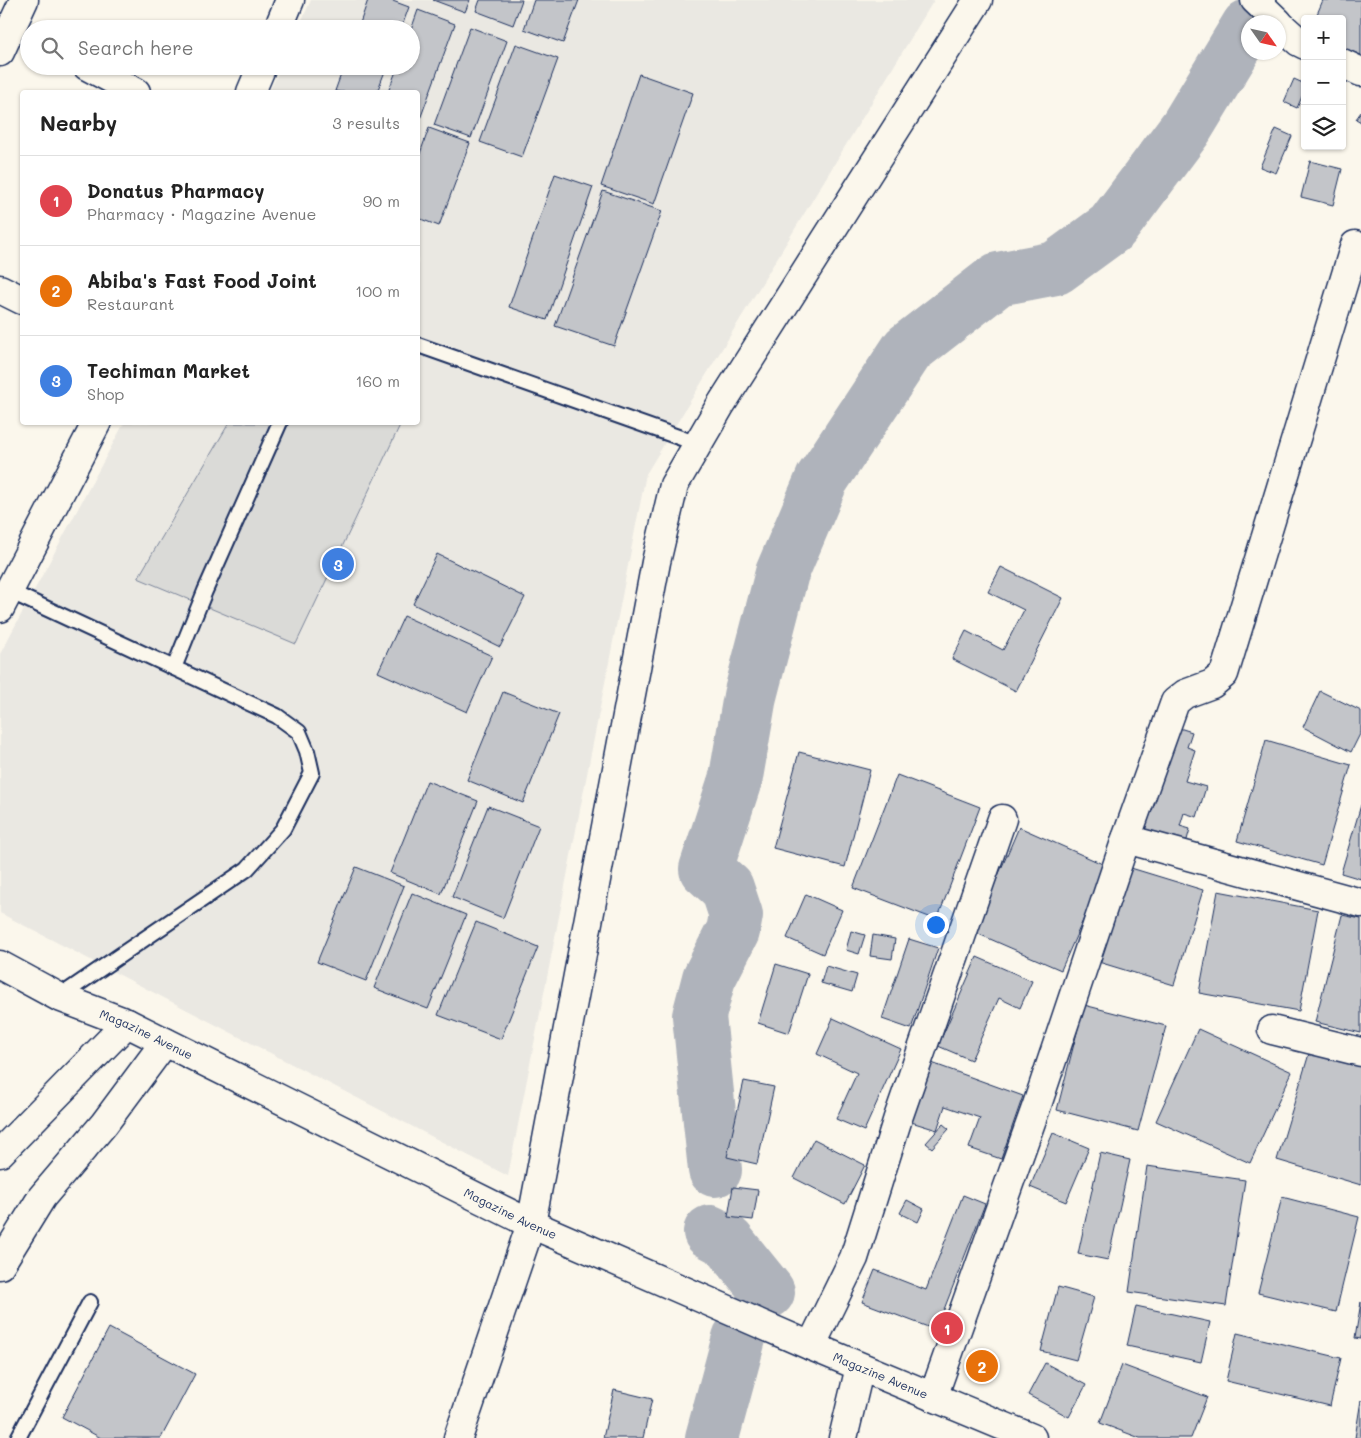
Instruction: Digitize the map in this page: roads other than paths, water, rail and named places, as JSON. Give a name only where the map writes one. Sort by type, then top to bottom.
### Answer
[{"type":"street","points":[[0,52],[14,28],[24,0]]},
{"type":"street","points":[[282,20],[290,0]]},
{"type":"street","points":[[458,1438],[531,1224],[656,562],[674,485],[730,389],[978,0]]},
{"type":"street","points":[[1255,0],[1270,15]]},
{"type":"street","points":[[1286,30],[1301,43]]},
{"type":"street","points":[[1346,65],[1361,72]]},
{"type":"street","points":[[104,75],[132,90]]},
{"type":"street","points":[[252,90],[258,75]]},
{"type":"street","points":[[933,1397],[1037,1105],[1126,839],[1176,702],[1185,694],[1212,684],[1224,674],[1355,245]]},
{"type":"street","points":[[0,289],[20,299]]},
{"type":"street","points":[[3,602],[95,425]]},
{"type":"street","points":[[811,1346],[854,1258],[898,1118],[1002,819]]},
{"type":"street","points":[[1126,839],[1361,903]]},
{"type":"street","name":"Magazine Avenue","points":[[0,965],[59,997],[128,1023],[531,1224],[860,1367],[1032,1438]]},
{"type":"street","points":[[0,1153],[128,1023]]},
{"type":"street","points":[[1272,1030],[1361,1052]]},
{"type":"street","points":[[0,1265],[42,1196],[104,1124],[166,1042]]},
{"type":"street","points":[[843,1438],[860,1367]]},
{"type":"lane","points":[[420,346],[698,444]]},
{"type":"lane","points":[[174,668],[205,591],[279,425]]},
{"type":"lane","points":[[3,602],[174,668],[277,716],[299,732],[307,751],[312,773],[283,829],[247,869],[59,997]]},
{"type":"lane","points":[[18,1438],[90,1302]]},
{"type":"waterway","points":[[715,1170],[699,1016],[709,978],[733,931],[736,915],[727,888],[706,869],[736,777],[750,696],[782,573],[822,479],[908,349],[998,279],[1056,268],[1112,227],[1186,128],[1241,38]]},
{"type":"waterway","points":[[710,1232],[727,1241],[768,1292]]},
{"type":"waterway","points":[[712,1438],[739,1338]]},
{"type":"place","name":"Techiman Market","points":[[338,564]]},
{"type":"place","name":"Donatus Pharmacy","points":[[947,1328]]},
{"type":"place","name":"Abiba's Fast Food Joint","points":[[982,1366]]}]
